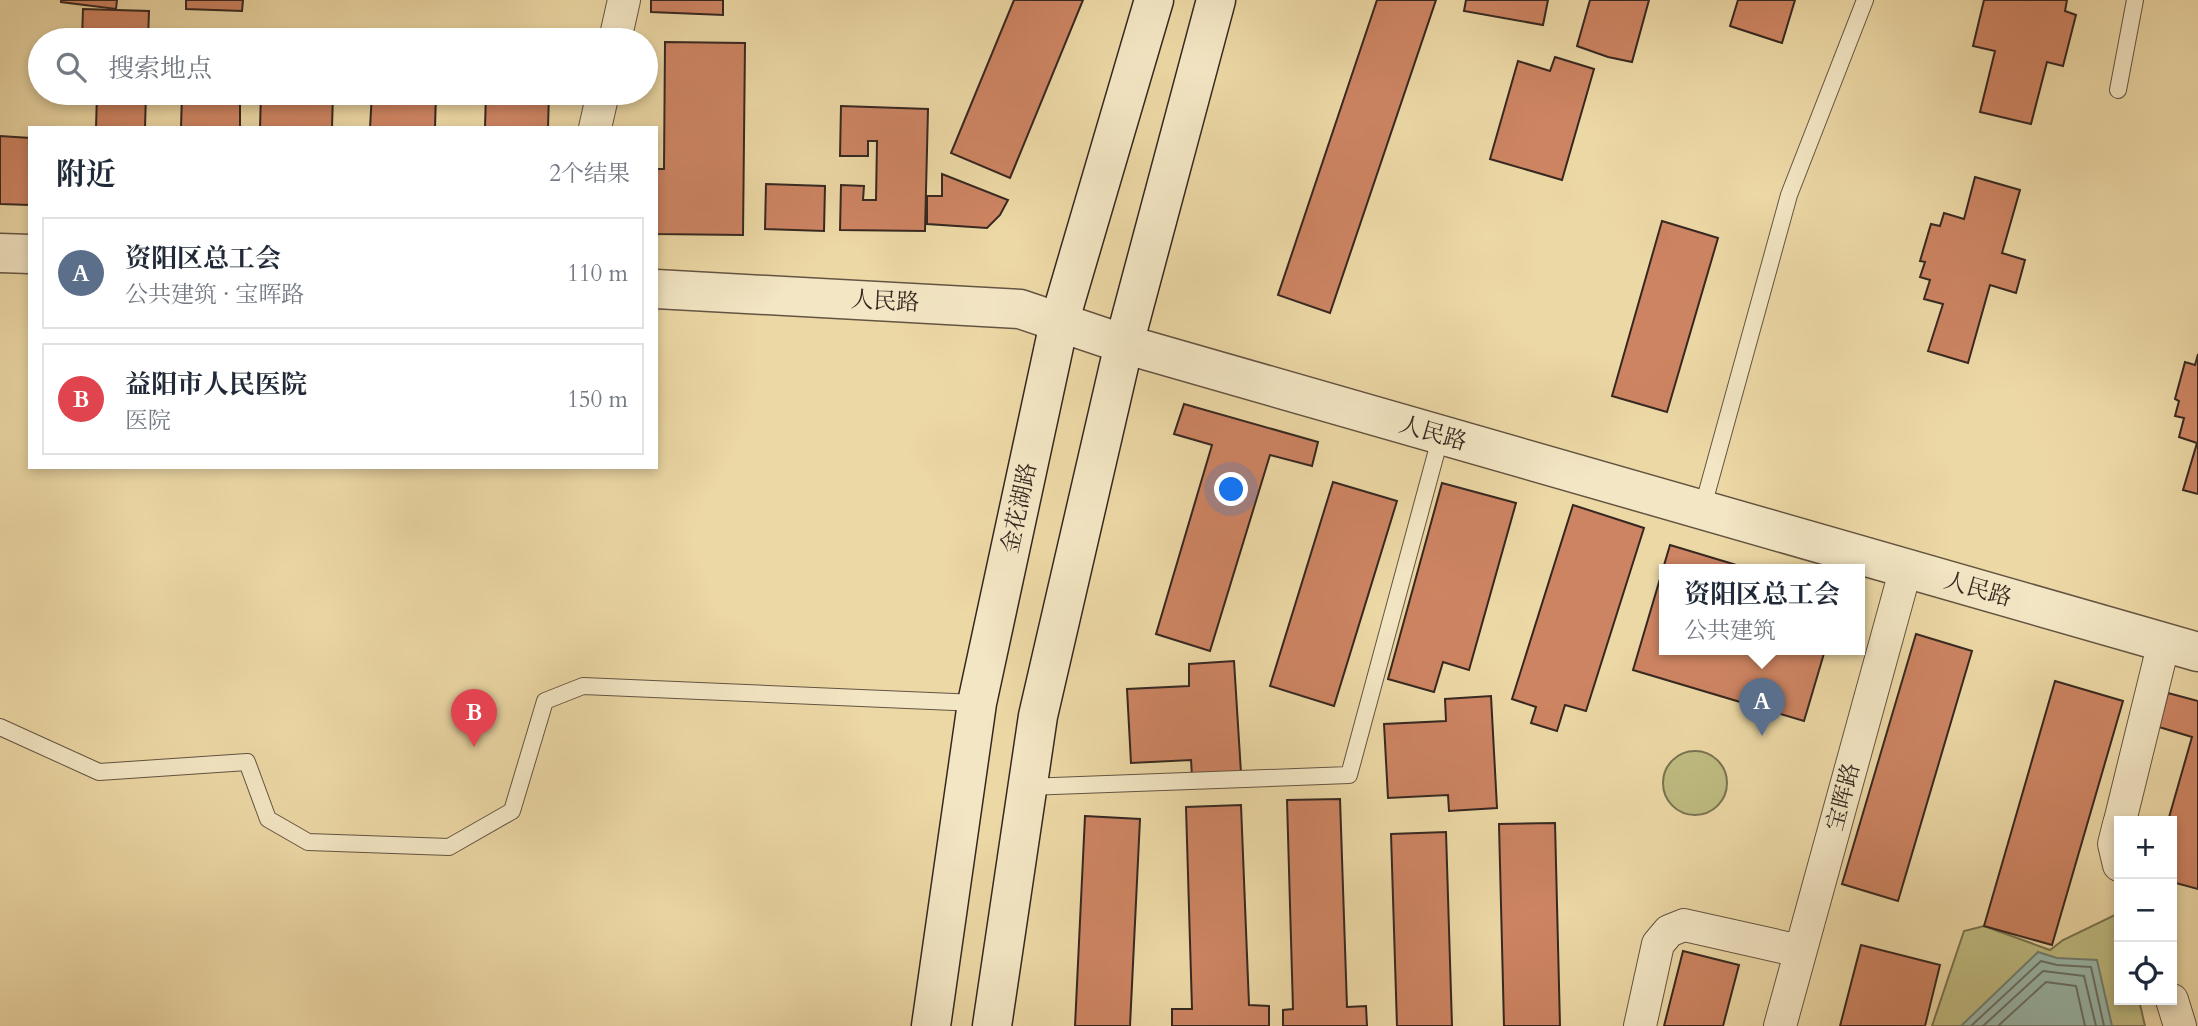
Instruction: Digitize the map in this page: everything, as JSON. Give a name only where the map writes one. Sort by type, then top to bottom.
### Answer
[{"type":"main road","name":"金花湖路","points":[[931,1026],[977,703],[1059,323],[1154,0]]},
{"type":"main road","points":[[992,1026],[1038,716],[1124,344],[1216,0]]},
{"type":"main road","points":[[0,253],[28,254]]},
{"type":"main road","name":"人民路","points":[[658,289],[1020,309],[1124,344],[2181,647]]},
{"type":"street","points":[[618,28],[624,0]]},
{"type":"street","points":[[595,126],[600,105]]},
{"type":"street","name":"宝晖路","points":[[1780,1026],[1906,568]]},
{"type":"street","points":[[2122,816],[2181,647]]},
{"type":"street","points":[[1640,1026],[1658,944],[1669,932],[1684,925],[1801,951]]},
{"type":"street","points":[[2174,1005],[2180,1026]]},
{"type":"lane","points":[[1702,510],[1789,195],[1865,0]]},
{"type":"lane","points":[[2118,90],[2135,0]]},
{"type":"lane","points":[[1027,787],[1349,775],[1441,435]]},
{"type":"lane","points":[[0,727],[99,772],[247,762],[268,819],[308,842],[449,847],[512,811],[545,701],[583,686],[977,703]]},
{"type":"shaded area","points":[[1695,751],[1707,753],[1718,760],[1725,771],[1725,795],[1718,806],[1707,813],[1695,815],[1683,813],[1672,806],[1665,795],[1663,783],[1665,771],[1672,760],[1683,753]]},
{"type":"shaded area","points":[[2114,915],[2114,1005],[2140,1005],[2145,1026],[1932,1026],[1964,931],[1984,926],[2050,950],[2063,940]]},
{"type":"water","points":[[2038,952],[2057,958],[2097,960],[2112,1026],[1961,1026]]},
{"type":"building","points":[[61,0],[117,0],[116,9]]},
{"type":"building","points":[[186,0],[243,0],[242,11],[186,9]]},
{"type":"building","points":[[651,0],[723,0],[723,15],[651,12]]},
{"type":"building","points":[[1014,0],[1083,0],[1010,178],[951,153]]},
{"type":"building","points":[[1377,0],[1436,0],[1330,313],[1278,295]]},
{"type":"building","points":[[1466,0],[1548,0],[1543,25],[1464,11]]},
{"type":"building","points":[[1590,0],[1649,0],[1632,62],[1577,46]]},
{"type":"building","points":[[1738,0],[1795,0],[1782,43],[1730,26]]},
{"type":"building","points":[[1984,0],[2067,0],[2065,11],[2076,15],[2063,66],[2047,62],[2031,124],[1980,112],[1995,51],[1973,46]]},
{"type":"building","points":[[83,9],[149,11],[148,28],[82,28]]},
{"type":"building","points":[[665,42],[745,43],[743,235],[658,234],[658,169],[664,169]]},
{"type":"building","points":[[1555,57],[1594,69],[1562,180],[1490,159],[1518,61],[1550,71]]},
{"type":"building","points":[[97,105],[146,105],[145,126],[96,126]]},
{"type":"building","points":[[182,105],[240,105],[240,126],[181,126]]},
{"type":"building","points":[[261,105],[333,105],[332,126],[260,126]]},
{"type":"building","points":[[371,105],[436,105],[435,126],[370,126]]},
{"type":"building","points":[[486,105],[549,105],[548,126],[485,126]]},
{"type":"building","points":[[841,106],[928,109],[925,231],[840,230],[841,185],[864,186],[863,200],[876,200],[877,141],[868,141],[868,156],[840,156]]},
{"type":"building","points":[[0,136],[28,138],[28,205],[0,204]]},
{"type":"building","points":[[942,174],[1008,200],[1000,215],[987,228],[927,224],[927,196],[942,196]]},
{"type":"building","points":[[1975,177],[2020,190],[2002,253],[2025,260],[2016,293],[1990,285],[1968,363],[1928,351],[1943,304],[1924,299],[1930,280],[1920,277],[1925,262],[1920,261],[1931,224],[1940,226],[1944,213],[1964,219]]},
{"type":"building","points":[[766,184],[825,186],[824,231],[765,229]]},
{"type":"building","points":[[1662,221],[1718,238],[1667,412],[1612,396]]},
{"type":"building","points":[[2198,354],[2198,494],[2183,490],[2197,443],[2179,437],[2184,418],[2175,416],[2179,401],[2175,399],[2185,362],[2195,365]]},
{"type":"building","points":[[1184,404],[1318,442],[1312,466],[1270,455],[1210,651],[1156,634],[1212,445],[1174,434]]},
{"type":"building","points":[[1333,482],[1397,501],[1334,706],[1270,686]]},
{"type":"building","points":[[1442,483],[1516,503],[1469,670],[1443,662],[1434,692],[1388,679]]},
{"type":"building","points":[[1573,505],[1644,528],[1586,711],[1565,705],[1557,731],[1531,723],[1536,707],[1512,699]]},
{"type":"building","points":[[1670,545],[1733,564],[1664,564]]},
{"type":"building","points":[[1659,582],[1659,655],[1824,655],[1804,721],[1633,670]]},
{"type":"building","points":[[1916,634],[1972,651],[1898,901],[1842,884]]},
{"type":"building","points":[[1234,661],[1241,773],[1192,776],[1191,760],[1131,763],[1127,689],[1189,686],[1189,664]]},
{"type":"building","points":[[2055,681],[2123,701],[2052,945],[1984,926]]},
{"type":"building","points":[[2168,693],[2198,701],[2198,889],[2177,883],[2177,816],[2169,816],[2192,737],[2159,727]]},
{"type":"building","points":[[1491,696],[1497,808],[1449,811],[1448,795],[1388,798],[1384,724],[1446,721],[1445,699]]},
{"type":"building","points":[[1340,799],[1347,1007],[1366,1006],[1367,1026],[1283,1026],[1283,1010],[1293,1009],[1287,800]]},
{"type":"building","points":[[1241,805],[1249,1005],[1269,1006],[1269,1026],[1172,1026],[1172,1009],[1192,1009],[1186,807]]},
{"type":"building","points":[[1085,816],[1140,819],[1130,1026],[1075,1026]]},
{"type":"building","points":[[1555,823],[1560,1026],[1504,1026],[1499,824]]},
{"type":"building","points":[[1446,832],[1452,1026],[1397,1026],[1391,834]]},
{"type":"building","points":[[1861,945],[1940,965],[1925,1026],[1840,1026]]},
{"type":"building","points":[[1683,951],[1739,965],[1723,1026],[1664,1026]]},
{"type":"place","name":"资阳区总工会","points":[[1762,736]]},
{"type":"place","name":"益阳市人民医院","points":[[474,747]]}]
